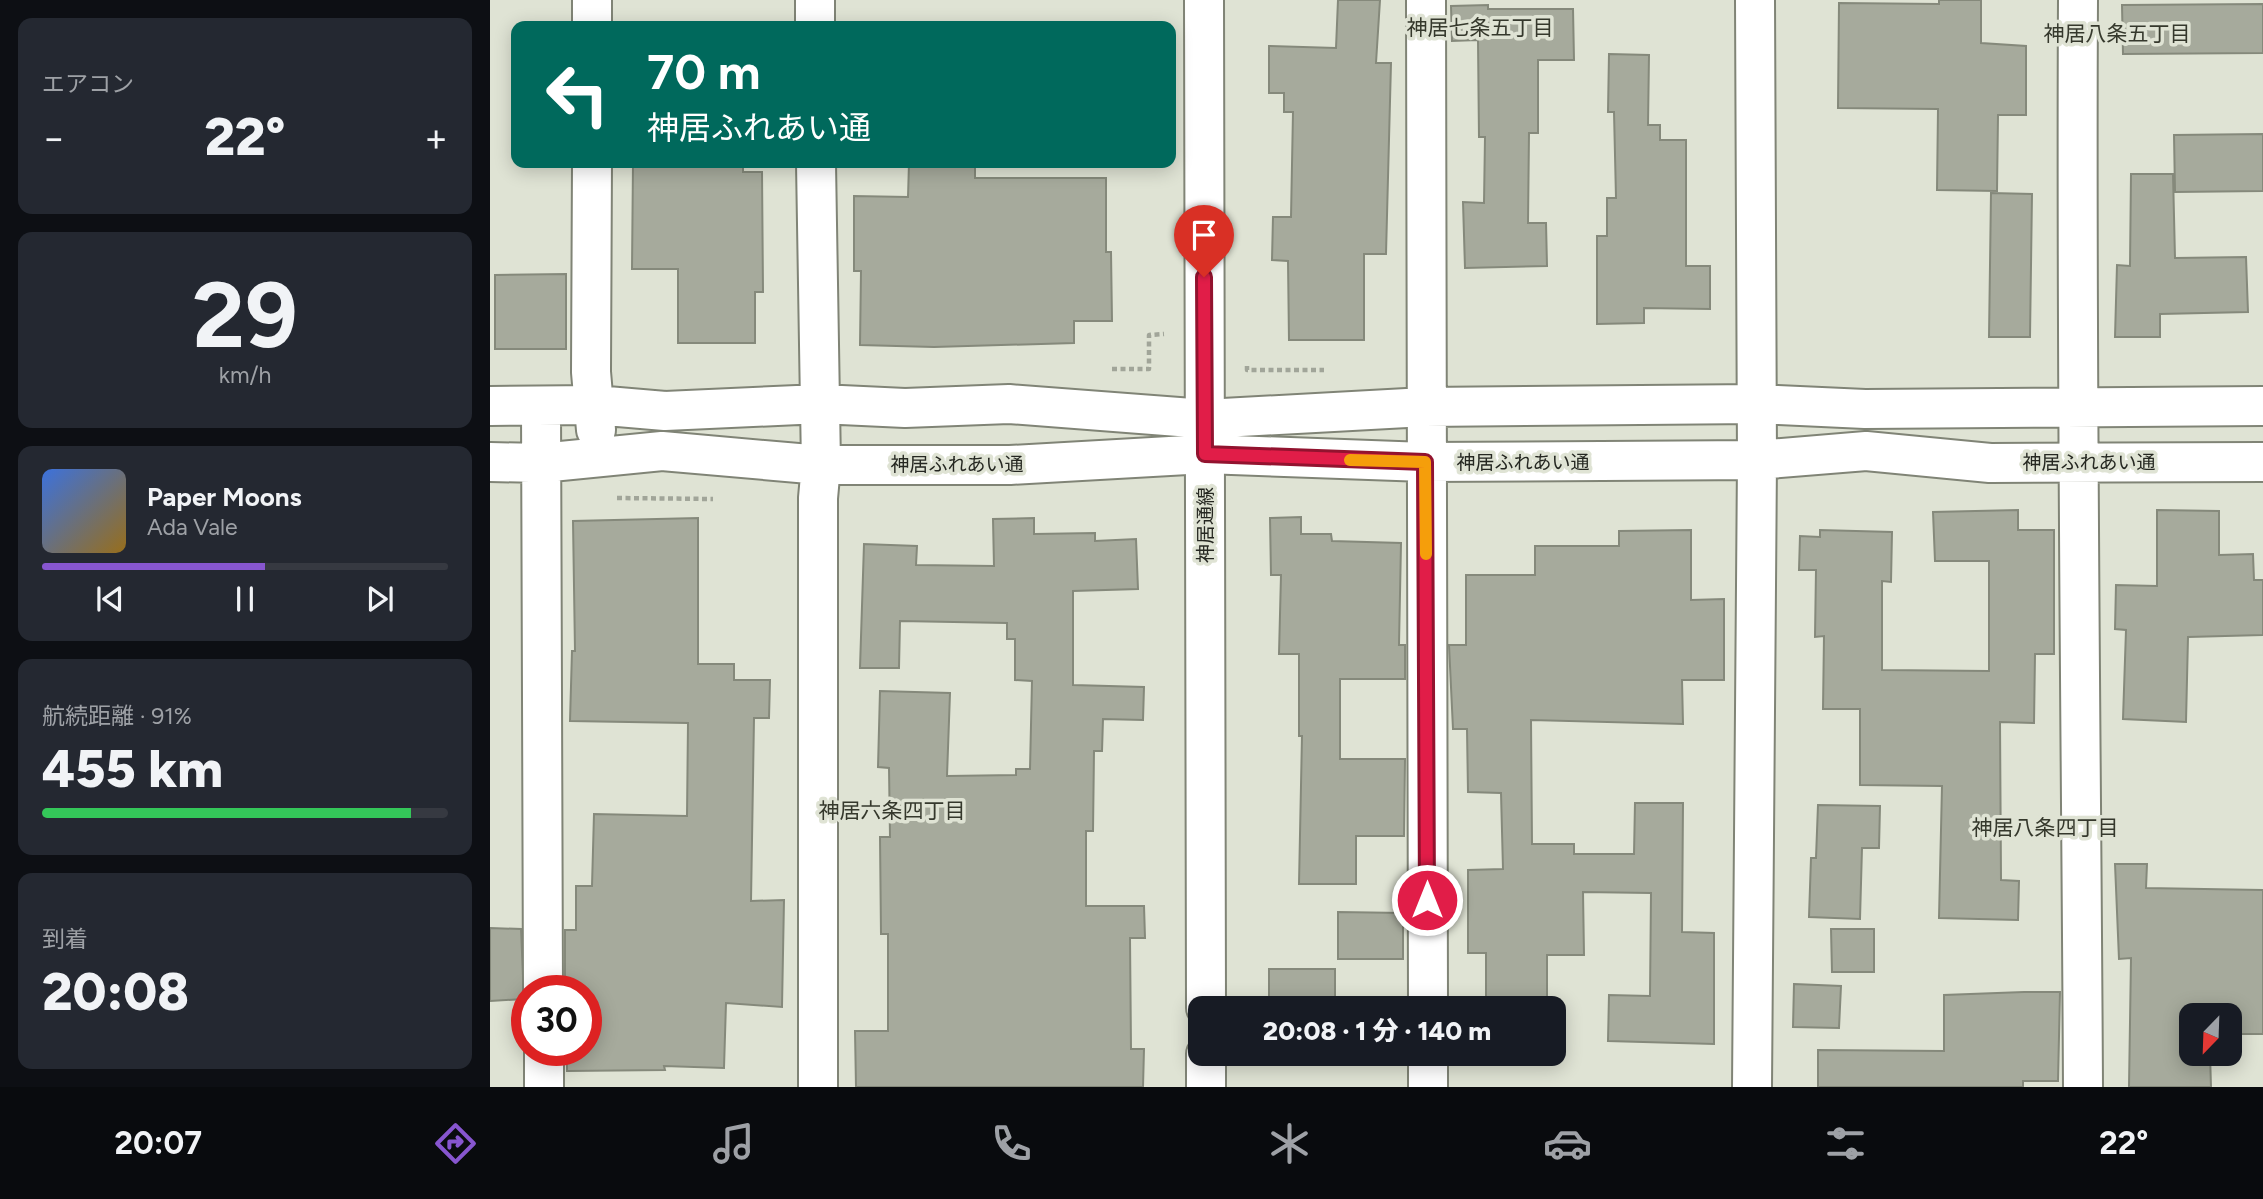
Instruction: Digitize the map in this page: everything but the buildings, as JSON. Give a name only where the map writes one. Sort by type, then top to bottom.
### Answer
[{"type":"street","points":[[592,0],[592,21]]},
{"type":"street","points":[[815,0],[815,21]]},
{"type":"street","name":"神居通線","points":[[1204,0],[1206,996]]},
{"type":"street","points":[[1426,0],[1428,996]]},
{"type":"street","points":[[1752,1087],[1757,460],[1755,0]]},
{"type":"street","points":[[2078,0],[2077,406],[2083,1087]]},
{"type":"street","points":[[592,168],[591,372],[596,405],[597,458]]},
{"type":"street","points":[[816,168],[821,465],[817,498],[818,1087]]},
{"type":"street","name":"神居ふれあい通","points":[[490,406],[596,405],[665,411],[820,404],[905,408],[1009,404],[1205,436],[1425,462],[1757,460],[1866,451],[1990,463],[2263,462]]},
{"type":"street","name":"神居ふれあい通","points":[[490,462],[541,463],[662,451],[821,465],[1010,466],[1205,436],[1425,407],[1757,404],[1866,409],[2263,406]]},
{"type":"street","points":[[541,406],[543,975]]},
{"type":"street","points":[[544,1066],[544,1087]]},
{"type":"street","points":[[1206,1066],[1206,1087]]},
{"type":"street","points":[[1428,1066],[1428,1087]]},
{"type":"path","points":[[1105,369],[1149,369],[1149,335],[1204,332]]},
{"type":"path","points":[[1247,359],[1247,370]]},
{"type":"slow traffic","points":[[1350,460],[1425,462],[1426,554]]},
{"type":"district","name":"神居七条五丁目","points":[[1480,28]]},
{"type":"district","name":"神居八条五丁目","points":[[2117,34]]},
{"type":"district","name":"神居六条四丁目","points":[[892,811]]},
{"type":"district","name":"神居八条四丁目","points":[[2045,828]]},
{"type":"route","points":[[1204,277],[1205,454],[1425,462],[1427,900]]}]
